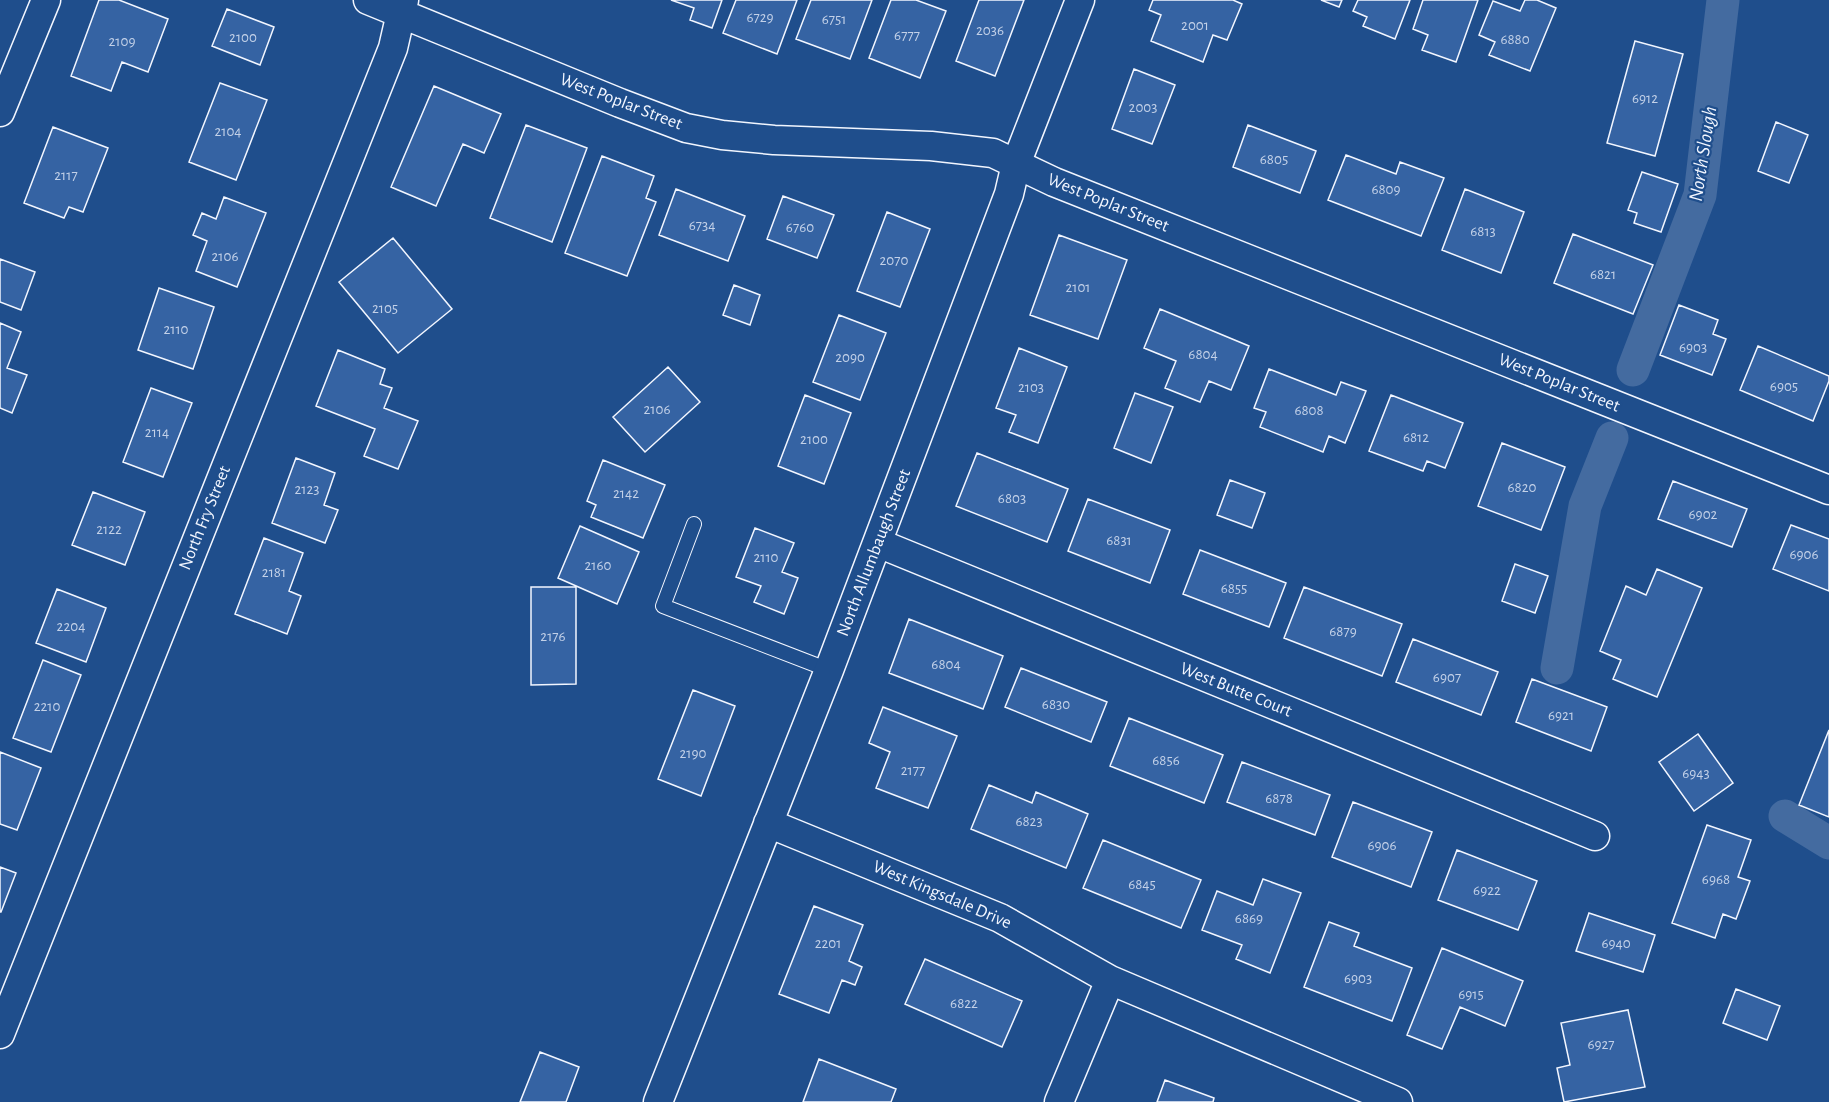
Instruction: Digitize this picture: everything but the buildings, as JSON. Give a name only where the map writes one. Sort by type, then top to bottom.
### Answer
[{"type":"street","points":[[0,111],[46,0]]},
{"type":"street","name":"West Poplar Street","points":[[368,0],[403,6],[620,103],[686,128],[722,135],[774,140],[930,146],[993,153],[1065,187],[1829,490]]},
{"type":"street","name":"North Allumbaugh Street","points":[[658,1102],[830,670],[1009,194],[1016,165],[1080,0]]},
{"type":"street","name":"North Fry Street","points":[[0,1034],[388,59],[403,6]]},
{"type":"street","name":"West Butte Court","points":[[878,543],[1595,836]]},
{"type":"street","name":"West Kingsdale Drive","points":[[768,823],[1000,918],[1110,980],[1398,1102]]},
{"type":"street","points":[[1059,1102],[1110,980]]},
{"type":"lane","points":[[694,524],[663,606],[830,670]]},
{"type":"waterway","name":"North Slough","points":[[1633,370],[1700,195],[1723,0]]},
{"type":"waterway","name":"North Slough","points":[[1557,668],[1585,506],[1612,438]]},
{"type":"waterway","name":"North Slough","points":[[1785,816],[1829,843]]}]
